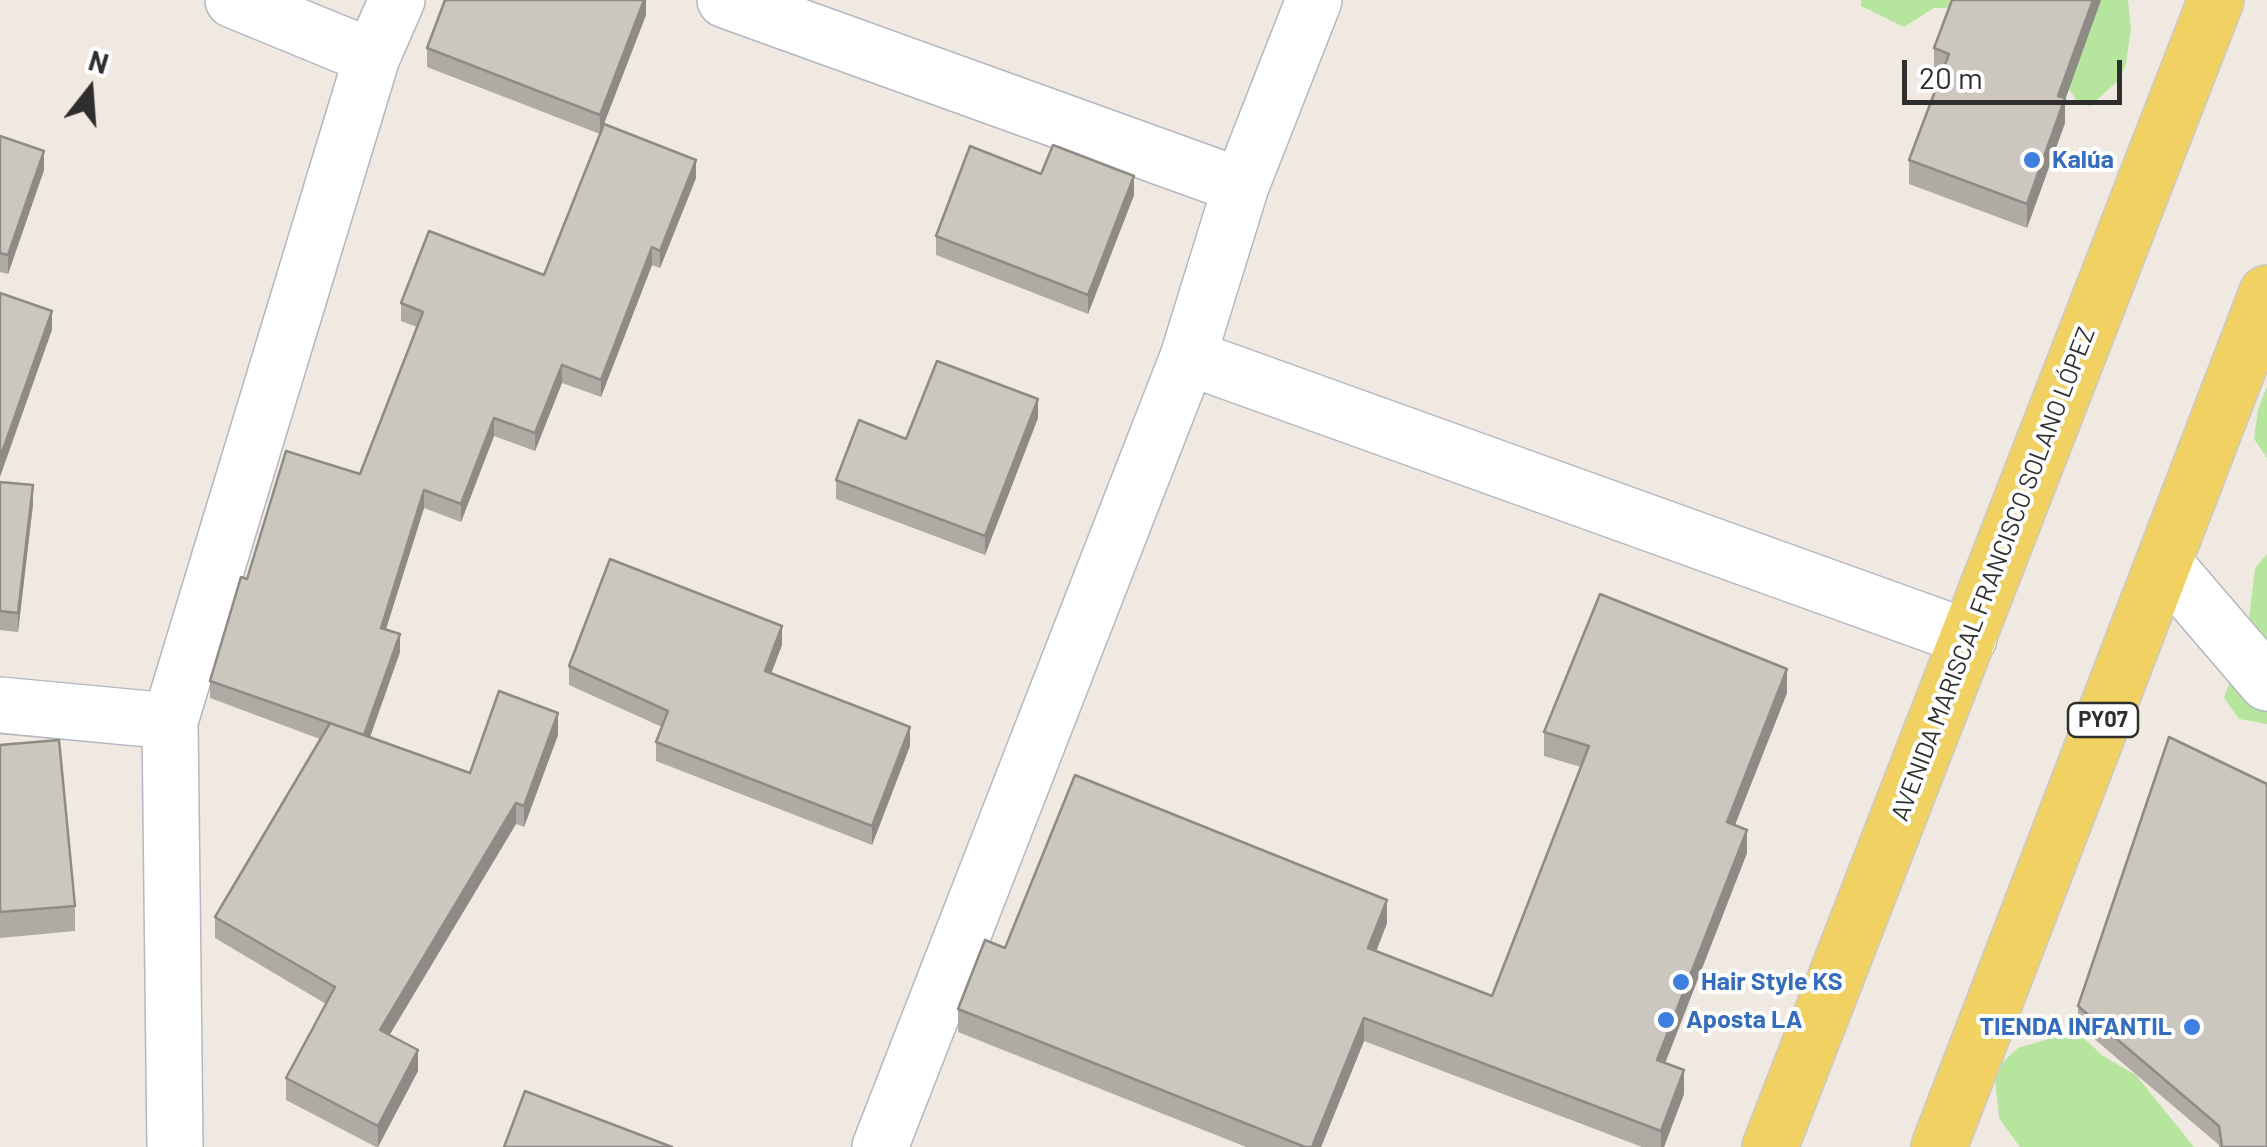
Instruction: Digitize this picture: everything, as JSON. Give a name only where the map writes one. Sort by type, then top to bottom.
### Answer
[{"type":"main road","name":"AVENIDA MARISCAL FRANCISCO SOLANO LÓPEZ","points":[[1770,1147],[2216,0]]},
{"type":"main road","name":"PY07","points":[[1939,1147],[2267,293]]},
{"type":"street","points":[[233,0],[372,57]]},
{"type":"street","points":[[175,1147],[170,722],[372,57],[397,0]]},
{"type":"street","points":[[725,0],[1240,186]]},
{"type":"street","points":[[880,1147],[1188,357],[1240,186],[1314,0]]},
{"type":"street","points":[[1188,357],[1970,638]]},
{"type":"street","points":[[2164,563],[2267,683]]},
{"type":"street","points":[[0,704],[170,722]]},
{"type":"green space","points":[[1861,0],[1964,0],[1947,8],[1934,8],[1904,27],[1861,6]]},
{"type":"green space","points":[[2092,0],[2128,0],[2131,29],[2126,64],[2119,80],[2090,106],[2079,104],[2057,71]]},
{"type":"green space","points":[[2267,387],[2267,458],[2254,439],[2258,409]]},
{"type":"green space","points":[[2267,554],[2267,724],[2239,719],[2224,698],[2248,628],[2255,568]]},
{"type":"green space","points":[[2079,1034],[2103,1056],[2136,1075],[2194,1147],[2020,1147],[1999,1118],[1994,1070],[2018,1048]]},
{"type":"building","points":[[445,0],[644,0],[600,115],[427,48]]},
{"type":"building","points":[[1952,0],[2093,0],[2058,96],[2065,98],[2027,204],[1909,160],[1949,54],[1934,48]]},
{"type":"building","points":[[604,124],[696,160],[660,251],[652,247],[601,380],[562,365],[535,433],[494,418],[461,504],[424,490],[381,628],[400,634],[364,735],[210,681],[241,577],[247,579],[286,451],[360,474],[423,312],[401,303],[429,231],[544,275]]},
{"type":"building","points":[[0,136],[44,151],[8,255],[0,253]]},
{"type":"building","points":[[1053,145],[1134,176],[1088,295],[936,236],[970,146],[1041,174]]},
{"type":"building","points":[[0,293],[52,311],[0,458]]},
{"type":"building","points":[[937,361],[1038,399],[985,536],[836,480],[859,420],[906,439]]},
{"type":"building","points":[[0,482],[33,485],[18,613],[0,611]]},
{"type":"building","points":[[610,559],[782,626],[765,671],[910,727],[872,826],[656,742],[668,711],[569,666]]},
{"type":"building","points":[[1600,594],[1787,669],[1727,822],[1747,830],[1657,1060],[1684,1070],[1661,1131],[1364,1018],[1312,1147],[1305,1147],[958,1009],[985,940],[1005,948],[1075,775],[1387,900],[1368,948],[1492,996],[1589,746],[1544,732]]},
{"type":"building","points":[[499,691],[558,713],[524,806],[516,803],[380,1030],[418,1050],[378,1126],[286,1078],[335,987],[215,917],[330,723],[470,773]]},
{"type":"building","points":[[2169,737],[2267,784],[2267,1147],[2222,1147],[2219,1126],[2078,1006]]},
{"type":"building","points":[[59,740],[75,906],[0,912],[0,745]]},
{"type":"building","points":[[525,1091],[672,1147],[504,1147]]},
{"type":"place","name":"Kalúa","points":[[2032,160]]},
{"type":"place","name":"Hair Style KS","points":[[1681,982]]},
{"type":"place","name":"Aposta LA","points":[[1666,1020]]},
{"type":"place","name":"TIENDA INFANTIL","points":[[2192,1027]]}]
